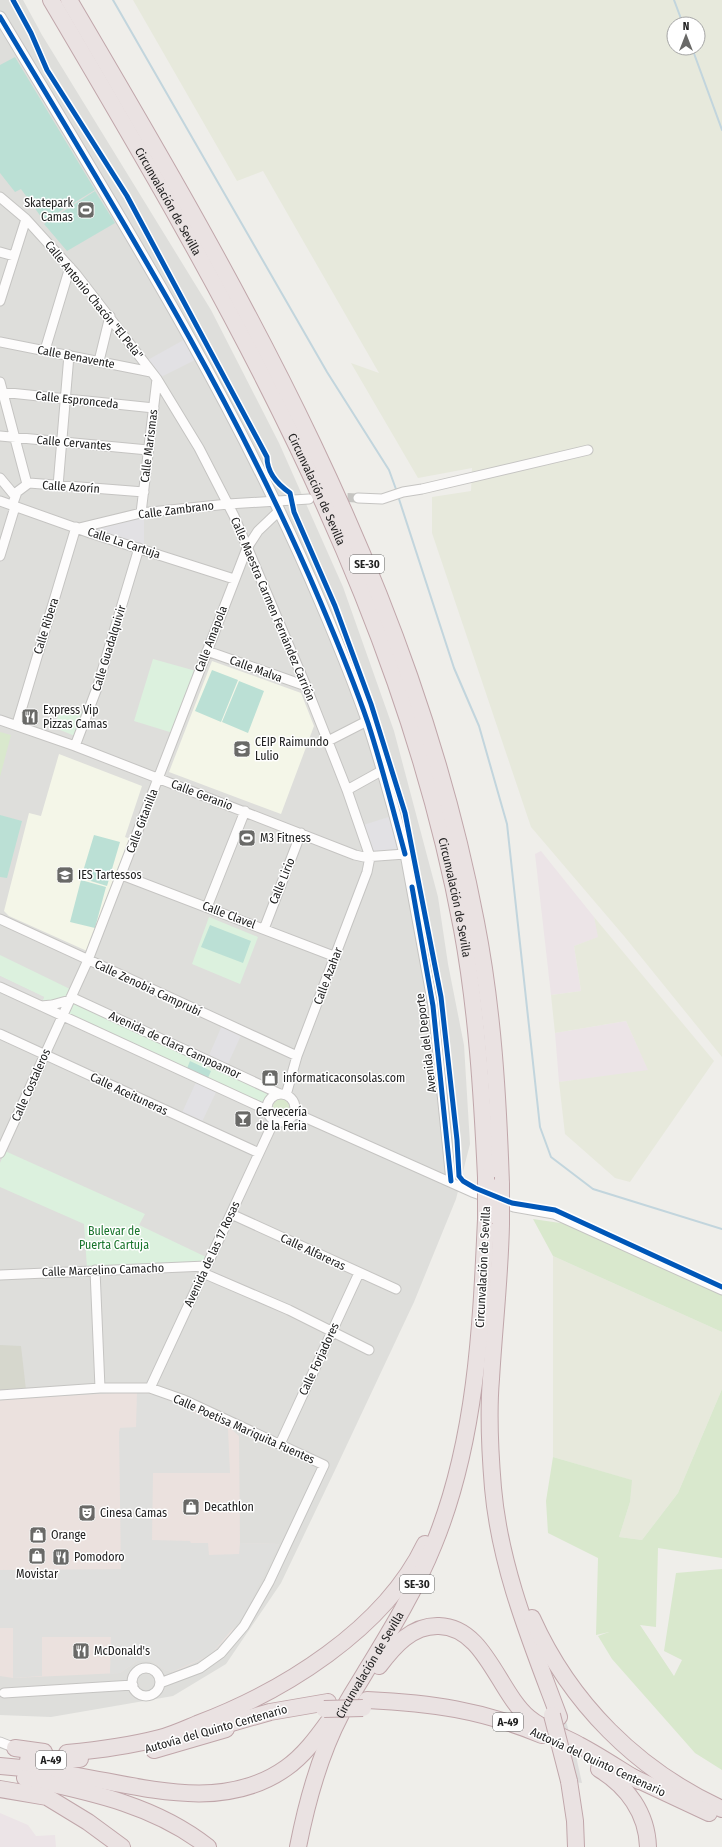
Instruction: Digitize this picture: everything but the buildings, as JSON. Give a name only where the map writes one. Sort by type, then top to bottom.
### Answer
[{"type":"highway","name":"Circunvalación de Sevilla","points":[[51,0],[224,300],[279,408],[349,561],[397,684],[439,827],[462,932],[479,1053],[486,1177],[486,1219],[480,1325],[469,1418],[461,1462],[448,1509],[434,1545],[414,1588],[378,1652],[340,1714],[321,1760],[303,1820],[298,1847]]},
{"type":"highway","name":"Circunvalación de Sevilla","points":[[69,0],[196,219],[282,379],[352,527],[397,639],[415,690],[439,767],[455,827],[477,925],[492,1033],[498,1100],[501,1224],[491,1380],[491,1452],[497,1518],[508,1574],[556,1716],[580,1818],[582,1847]]},
{"type":"highway","points":[[491,1380],[485,1411],[484,1432],[486,1480],[492,1530],[512,1607],[556,1716]]},
{"type":"highway","points":[[67,1753],[106,1749],[161,1738],[222,1715],[286,1681],[344,1642],[396,1590],[421,1551],[441,1505],[469,1418]]},
{"type":"highway","points":[[491,1452],[515,1573],[527,1606],[553,1659],[564,1677],[600,1722],[684,1796],[722,1809]]},
{"type":"highway","points":[[332,1736],[377,1668],[403,1638],[420,1628],[435,1626],[450,1627],[466,1635],[479,1647],[510,1696],[530,1719],[639,1781]]},
{"type":"highway","points":[[0,1766],[47,1771],[184,1793],[218,1793],[235,1791],[252,1786],[287,1767],[309,1747],[378,1652]]},
{"type":"highway","points":[[365,1704],[426,1710],[458,1715],[502,1725],[551,1743],[590,1763],[616,1780],[628,1793],[638,1808],[646,1833],[648,1847]]},
{"type":"highway","name":"Autovía del Quinto Centenario","points":[[0,1759],[55,1760],[101,1757],[136,1751],[270,1712],[326,1706],[365,1704],[445,1706],[497,1718],[556,1741],[639,1781],[684,1796],[722,1818]]},
{"type":"highway","points":[[101,1757],[138,1754],[275,1717],[326,1706]]},
{"type":"highway","points":[[15,1748],[30,1751],[67,1753],[120,1751],[170,1742]]},
{"type":"highway","points":[[0,1773],[73,1788],[132,1805],[176,1824],[208,1847]]},
{"type":"highway","points":[[572,1782],[576,1847]]},
{"type":"highway","points":[[4,1788],[47,1797],[88,1822],[122,1847]]},
{"type":"highway","points":[[4,1788],[58,1812],[110,1847]]},
{"type":"highway","points":[[302,1847],[303,1820]]},
{"type":"street","name":"Avenida del Deporte","points":[[0,17],[170,304],[236,423],[274,500],[330,624],[367,721],[383,770],[405,854],[433,1006],[452,1181]]},
{"type":"street","name":"Calle Antonio Chacón \"El Pela\"","points":[[0,197],[26,219],[70,267],[110,316],[154,376]]},
{"type":"street","points":[[0,301],[26,219]]},
{"type":"street","points":[[0,252],[14,256]]},
{"type":"street","points":[[44,350],[70,267]]},
{"type":"street","points":[[99,361],[110,316]]},
{"type":"street","name":"Calle Benavente","points":[[0,342],[99,361],[154,376]]},
{"type":"street","points":[[58,486],[68,355]]},
{"type":"street","name":"Calle Marismas","points":[[141,513],[154,408],[154,376]]},
{"type":"street","name":"Calle Maestra Carmen Fernández Carrión","points":[[154,376],[199,448],[228,504],[306,686],[347,790],[370,857]]},
{"type":"street","points":[[0,382],[1,392],[27,484]]},
{"type":"street","name":"Calle Espronceda","points":[[1,392],[154,408]]},
{"type":"street","name":"Calle Cervantes","points":[[0,436],[148,450]]},
{"type":"street","points":[[358,498],[382,499],[404,492],[588,450]]},
{"type":"street","points":[[0,478],[15,496]]},
{"type":"street","name":"Calle Azorín","points":[[0,556],[14,506],[15,496],[27,484],[144,492]]},
{"type":"street","name":"Calle Zambrano","points":[[78,528],[141,513],[274,500],[308,499]]},
{"type":"street","name":"Calle La Cartuja","points":[[0,501],[98,535],[234,579]]},
{"type":"street","name":"Calle Amapola","points":[[159,778],[247,548],[258,531],[279,511]]},
{"type":"street","points":[[98,535],[96,530],[100,523]]},
{"type":"street","name":"Calle Ribera","points":[[17,724],[78,528]]},
{"type":"street","name":"Calle Guadalquivir","points":[[75,746],[97,688],[139,548]]},
{"type":"street","name":"Calle Malva","points":[[207,651],[306,686]]},
{"type":"street","name":"Calle Geranio","points":[[0,720],[17,724],[75,746],[355,855],[370,857],[405,854]]},
{"type":"street","points":[[328,741],[367,721]]},
{"type":"street","points":[[347,790],[383,770]]},
{"type":"street","name":"Calle Gitanilla","points":[[70,998],[88,960],[159,778]]},
{"type":"street","points":[[207,906],[245,811]]},
{"type":"street","name":"Calle Lirio","points":[[264,929],[301,833]]},
{"type":"street","name":"Calle Azahar","points":[[282,1094],[336,957],[367,872],[370,857]]},
{"type":"street","name":"Calle Clavel","points":[[122,875],[207,906],[336,957]]},
{"type":"street","name":"Calle Zenobia Camprubí","points":[[0,919],[297,1056]]},
{"type":"street","name":"Avenida de Clara Campoamor","points":[[0,987],[267,1110]]},
{"type":"street","points":[[40,1005],[52,1005],[70,998]]},
{"type":"street","name":"Calle Costaleros","points":[[0,1153],[70,998]]},
{"type":"street","name":"Avenida de Clara Campoamor","points":[[70,998],[282,1094]]},
{"type":"street","name":"Calle Aceituneras","points":[[0,1034],[258,1153]]},
{"type":"street","points":[[282,1094],[293,1100],[295,1104],[295,1112],[289,1120],[284,1122],[274,1121],[268,1115],[267,1110],[269,1100],[282,1094]]},
{"type":"street","points":[[295,1112],[434,1175],[452,1181],[472,1192],[514,1207],[554,1214],[722,1290]]},
{"type":"street","name":"Avenida de las 17 Rosas","points":[[150,1388],[274,1121]]},
{"type":"street","name":"Calle Alfareras","points":[[231,1214],[396,1289]]},
{"type":"street","points":[[95,1270],[100,1388]]},
{"type":"street","name":"Calle Marcelino Camacho","points":[[0,1275],[95,1270],[205,1270],[369,1350]]},
{"type":"street","name":"Calle Forjadores","points":[[280,1444],[359,1273]]},
{"type":"street","name":"Calle Poetisa Mariquita Fuentes","points":[[0,1395],[100,1388],[150,1388],[184,1400],[324,1465],[270,1582],[244,1626],[221,1653],[200,1668],[160,1683]]},
{"type":"street","points":[[144,1668],[156,1672],[160,1683],[157,1691],[150,1696],[141,1695],[133,1685],[132,1680],[136,1673],[144,1668]]},
{"type":"street","points":[[4,1693],[133,1685]]},
{"type":"street","points":[[0,1742],[15,1748]]},
{"type":"shaded area","points":[[0,0],[23,0],[42,35],[211,310],[279,443],[343,587],[394,731],[438,897],[448,964],[464,1045],[470,1144],[456,1199],[414,1302],[281,1583],[226,1664],[173,1696],[51,1717],[0,1715]]},
{"type":"shaded area","points":[[133,0],[722,0],[722,1057],[624,936],[531,827],[432,533],[432,497],[471,491],[472,468],[418,478],[351,363],[379,373],[263,171],[237,181]]},
{"type":"shaded area","points":[[189,337],[199,358],[157,379],[144,362]]},
{"type":"shaded area","points":[[141,513],[144,521],[144,549],[96,532],[96,528]]},
{"type":"shaded area","name":"CEIP Raimundo Lulio","points":[[212,661],[301,693],[314,726],[281,814],[169,772]]},
{"type":"shaded area","name":"IES Tartessos","points":[[59,754],[142,786],[125,837],[130,839],[87,951],[9,916],[4,911],[29,813],[41,816]]},
{"type":"shaded area","points":[[395,815],[405,854],[370,857],[360,826]]},
{"type":"shaded area","points":[[541,851],[594,917],[599,937],[574,946],[581,991],[551,995],[535,854]]},
{"type":"shaded area","points":[[594,917],[714,1061],[630,1182],[615,1178],[565,1134],[559,1082],[648,1070],[626,1021],[555,1033],[551,995],[581,991],[574,946],[598,937]]},
{"type":"shaded area","points":[[0,976],[44,997],[42,1002],[0,982]]},
{"type":"shaded area","points":[[626,1021],[649,1071],[559,1082],[555,1033]]},
{"type":"shaded area","points":[[223,1023],[243,1031],[226,1068],[207,1060]]},
{"type":"shaded area","points":[[198,1078],[218,1088],[200,1126],[180,1117]]},
{"type":"shaded area","points":[[553,1256],[722,1332],[722,1389],[678,1493],[642,1540],[619,1537],[630,1502],[631,1480],[553,1457]]},
{"type":"shaded area","points":[[0,1345],[21,1346],[26,1390],[0,1391]]},
{"type":"shaded area","points":[[137,1392],[160,1396],[182,1404],[229,1427],[239,1436],[240,1543],[279,1544],[231,1633],[210,1655],[183,1668],[172,1672],[165,1670],[152,1661],[137,1661],[120,1673],[13,1678],[0,1676],[0,1399]]},
{"type":"shaded area","points":[[137,1392],[160,1396],[228,1429],[230,1473],[153,1473],[152,1540],[208,1543],[209,1555],[239,1554],[240,1543],[279,1544],[243,1617],[210,1655],[172,1672],[165,1670],[152,1661],[137,1661],[120,1673],[110,1674],[111,1637],[42,1637],[42,1676],[13,1678],[13,1628],[0,1628],[0,1570],[121,1569],[119,1432],[120,1428],[136,1427]]},
{"type":"shaded area","points":[[0,1813],[28,1825],[36,1836],[55,1835],[56,1847],[0,1847]]},
{"type":"green space","points":[[15,57],[95,190],[44,221],[21,189],[15,192],[0,173],[0,65]]},
{"type":"green space","name":"Skatepark Camas","points":[[95,191],[115,223],[67,251],[44,224]]},
{"type":"green space","points":[[153,659],[196,671],[173,733],[134,721]]},
{"type":"green space","points":[[212,670],[238,680],[221,722],[195,711]]},
{"type":"green space","points":[[239,681],[264,691],[248,733],[222,722]]},
{"type":"green space","points":[[60,706],[83,712],[75,736],[55,728]]},
{"type":"green space","points":[[0,732],[11,735],[0,777]]},
{"type":"green space","points":[[0,815],[22,821],[7,878],[0,877]]},
{"type":"green space","points":[[94,835],[120,842],[107,886],[81,878]]},
{"type":"green space","points":[[81,880],[106,887],[95,928],[70,922]]},
{"type":"green space","points":[[209,917],[258,937],[240,984],[192,964]]},
{"type":"green space","points":[[210,925],[251,941],[243,963],[201,947]]},
{"type":"green space","points":[[0,955],[72,990],[69,996],[58,1001],[42,1002],[44,997],[0,976]]},
{"type":"green space","points":[[73,1000],[272,1092],[266,1097],[263,1107],[65,1016]]},
{"type":"green space","points":[[190,1061],[211,1071],[207,1080],[186,1071]]},
{"type":"green space","points":[[281,1099],[287,1101],[289,1107],[287,1113],[281,1115],[275,1113],[273,1107],[275,1101]]},
{"type":"green space","name":"Bulevar de Puerta Cartuja","points":[[5,1151],[145,1214],[139,1225],[206,1257],[202,1261],[196,1263],[87,1268],[84,1224],[0,1187],[0,1163]]},
{"type":"green space","points":[[533,1219],[567,1224],[722,1294],[722,1332],[553,1256]]},
{"type":"green space","points":[[722,1389],[722,1558],[658,1548],[656,1627],[640,1625],[674,1676],[682,1660],[664,1651],[676,1573],[722,1569],[722,1770],[695,1753],[612,1659],[598,1636],[609,1632],[596,1635],[598,1558],[548,1533],[546,1501],[553,1457],[632,1480],[630,1502],[619,1537],[642,1540],[678,1493]]},
{"type":"pier","points":[[565,1718],[582,1783],[566,1781],[551,1727]]},
{"type":"waterway","points":[[113,0],[327,372],[389,470],[397,492]]},
{"type":"waterway","points":[[674,0],[680,16]]},
{"type":"waterway","points":[[695,56],[722,130]]},
{"type":"waterway","points":[[398,496],[454,668],[479,726],[507,824],[540,1127],[551,1157],[593,1189],[722,1229]]},
{"type":"tunnel","points":[[334,497],[358,498]]},
{"type":"cycle path","points":[[13,0],[31,33],[47,70],[127,196],[267,457],[267,463],[271,473],[277,482],[290,493],[294,512],[335,606],[371,704],[405,813],[441,997],[457,1140],[459,1176],[463,1181],[475,1188],[512,1203],[555,1210],[722,1287]]},
{"type":"cycle path","points":[[0,17],[170,303],[211,376],[286,525],[326,616],[363,708],[378,755],[405,854]]},
{"type":"cycle path","points":[[412,887],[433,1006],[451,1181]]},
{"type":"place","name":"Skatepark Camas","points":[[86,210]]},
{"type":"place","name":"Express Vip Pizzas Camas","points":[[30,717]]},
{"type":"place","name":"CEIP Raimundo Lulio","points":[[242,749]]},
{"type":"place","name":"M3 Fitness","points":[[247,838]]},
{"type":"place","name":"IES Tartessos","points":[[65,875]]},
{"type":"place","name":"informaticaconsolas.com","points":[[270,1078]]},
{"type":"place","name":"Cervecería de la Feria","points":[[243,1119]]},
{"type":"place","name":"Decathlon","points":[[191,1507]]},
{"type":"place","name":"Cinesa Camas","points":[[87,1513]]},
{"type":"place","name":"Orange","points":[[38,1535]]},
{"type":"place","name":"Movistar","points":[[37,1556]]},
{"type":"place","name":"Pomodoro","points":[[61,1557]]},
{"type":"place","name":"McDonald's","points":[[81,1651]]}]
